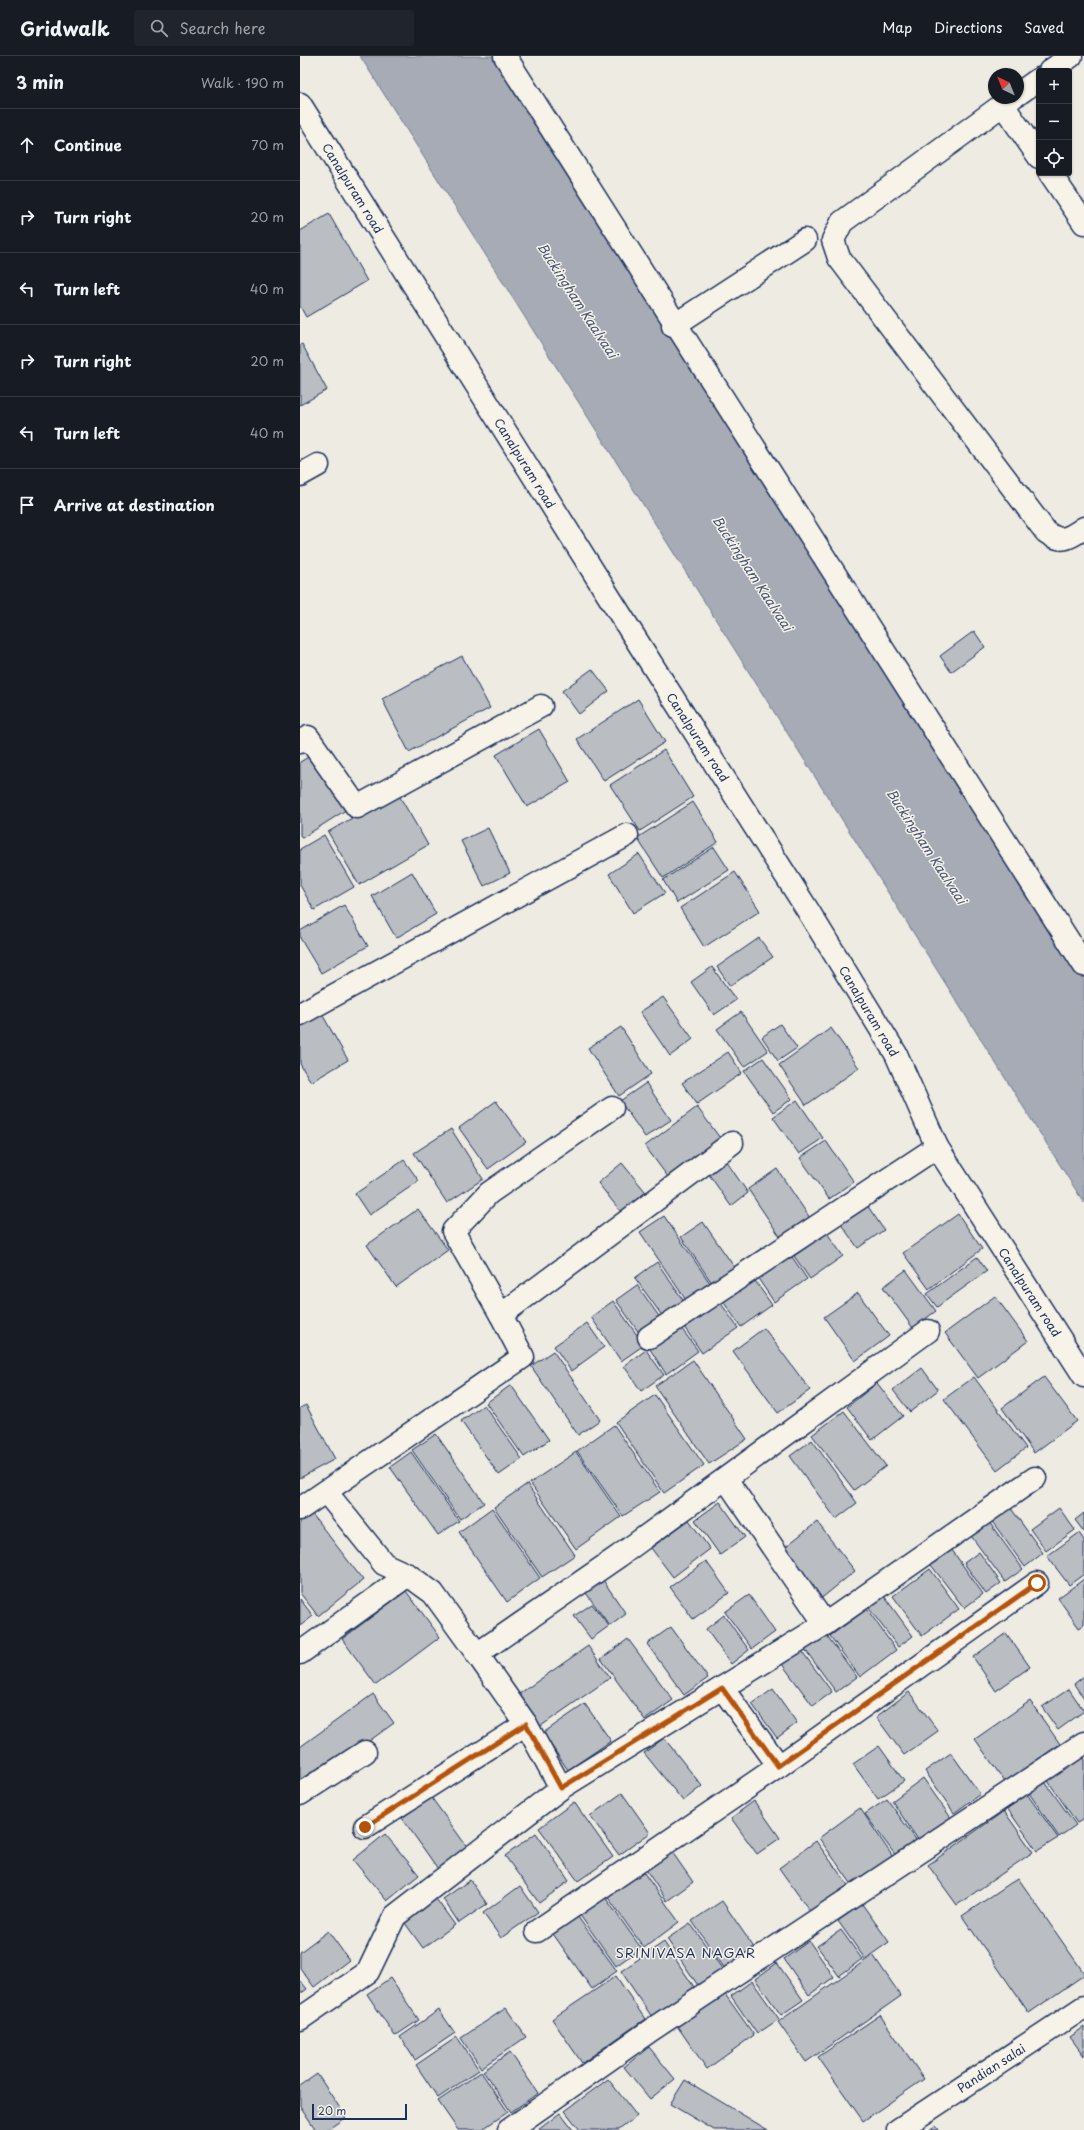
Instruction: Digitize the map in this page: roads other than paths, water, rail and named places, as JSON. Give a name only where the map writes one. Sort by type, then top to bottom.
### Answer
[{"type":"street","points":[[505,56],[674,325],[1084,965]]},
{"type":"street","points":[[1054,68],[1071,56]]},
{"type":"street","points":[[1024,90],[1036,81]]},
{"type":"street","name":"Canalpuram road","points":[[300,104],[896,1054],[937,1146],[1084,1376]]},
{"type":"street","points":[[1004,104],[842,222],[833,240],[839,258],[1046,532],[1054,538],[1062,540],[1072,536],[1084,528]]},
{"type":"street","points":[[1013,104],[1036,151]]},
{"type":"street","points":[[1052,176],[1084,223]]},
{"type":"street","points":[[674,325],[805,240]]},
{"type":"street","points":[[300,742],[308,738],[357,807],[541,706]]},
{"type":"street","points":[[300,1014],[627,835]]},
{"type":"street","points":[[300,1509],[523,1358],[501,1315],[453,1231],[489,1193],[612,1108]]},
{"type":"street","points":[[501,1315],[732,1143]]},
{"type":"street","points":[[649,1336],[937,1146]]},
{"type":"street","points":[[477,1654],[619,1556],[928,1331]]},
{"type":"street","points":[[300,2020],[368,1972],[395,1916],[561,1788],[825,1624],[1035,1478]]},
{"type":"street","points":[[726,1479],[825,1624]]},
{"type":"street","points":[[327,1492],[384,1564],[408,1576],[433,1593],[526,1724],[561,1788]]},
{"type":"street","points":[[300,1653],[408,1576]]},
{"type":"street","points":[[537,1930],[778,1766],[1037,1583]]},
{"type":"street","points":[[722,1688],[778,1766]]},
{"type":"street","points":[[365,1827],[526,1724]]},
{"type":"street","points":[[509,2130],[658,2026],[1084,1743]]},
{"type":"street","points":[[300,1794],[365,1752]]},
{"type":"street","name":"Pandian salai","points":[[898,2130],[1084,2007]]},
{"type":"water","name":"Buckingham Kaalvaai","points":[[360,56],[502,56],[1084,970],[1084,1203]]},
{"type":"district","name":"SRINIVASA NAGAR","points":[[686,1952]]}]
